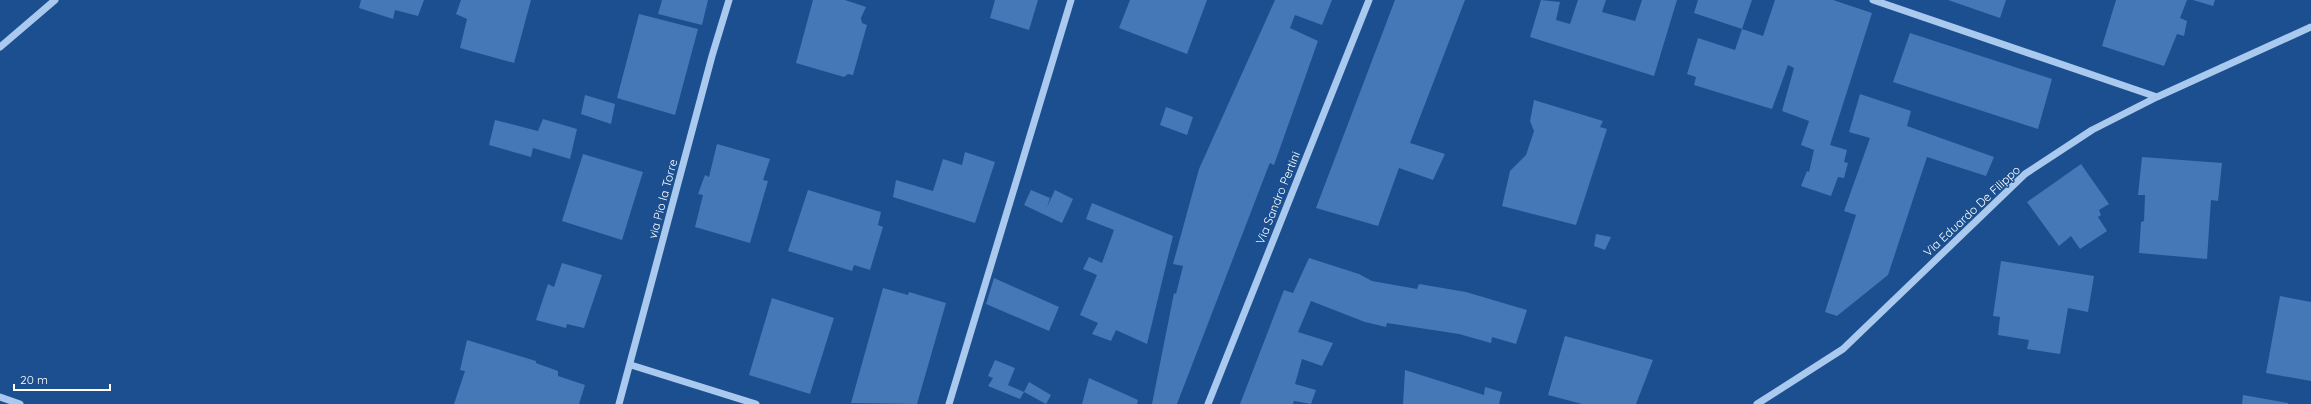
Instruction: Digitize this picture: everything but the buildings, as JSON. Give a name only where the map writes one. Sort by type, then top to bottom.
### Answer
[{"type":"street","points":[[0,47],[55,0]]},
{"type":"street","name":"via Pio la Torre","points":[[619,404],[712,56],[729,0]]},
{"type":"street","points":[[949,404],[1072,0]]},
{"type":"street","name":"Via Sandro Pertini","points":[[1208,404],[1369,0]]},
{"type":"street","points":[[1873,0],[2157,97]]},
{"type":"street","name":"Via Eduardo De Filippo","points":[[1757,404],[1843,349],[2025,174],[2092,130],[2157,97],[2311,27]]},
{"type":"street","points":[[630,365],[756,404]]},
{"type":"street","points":[[0,397],[20,404]]}]
